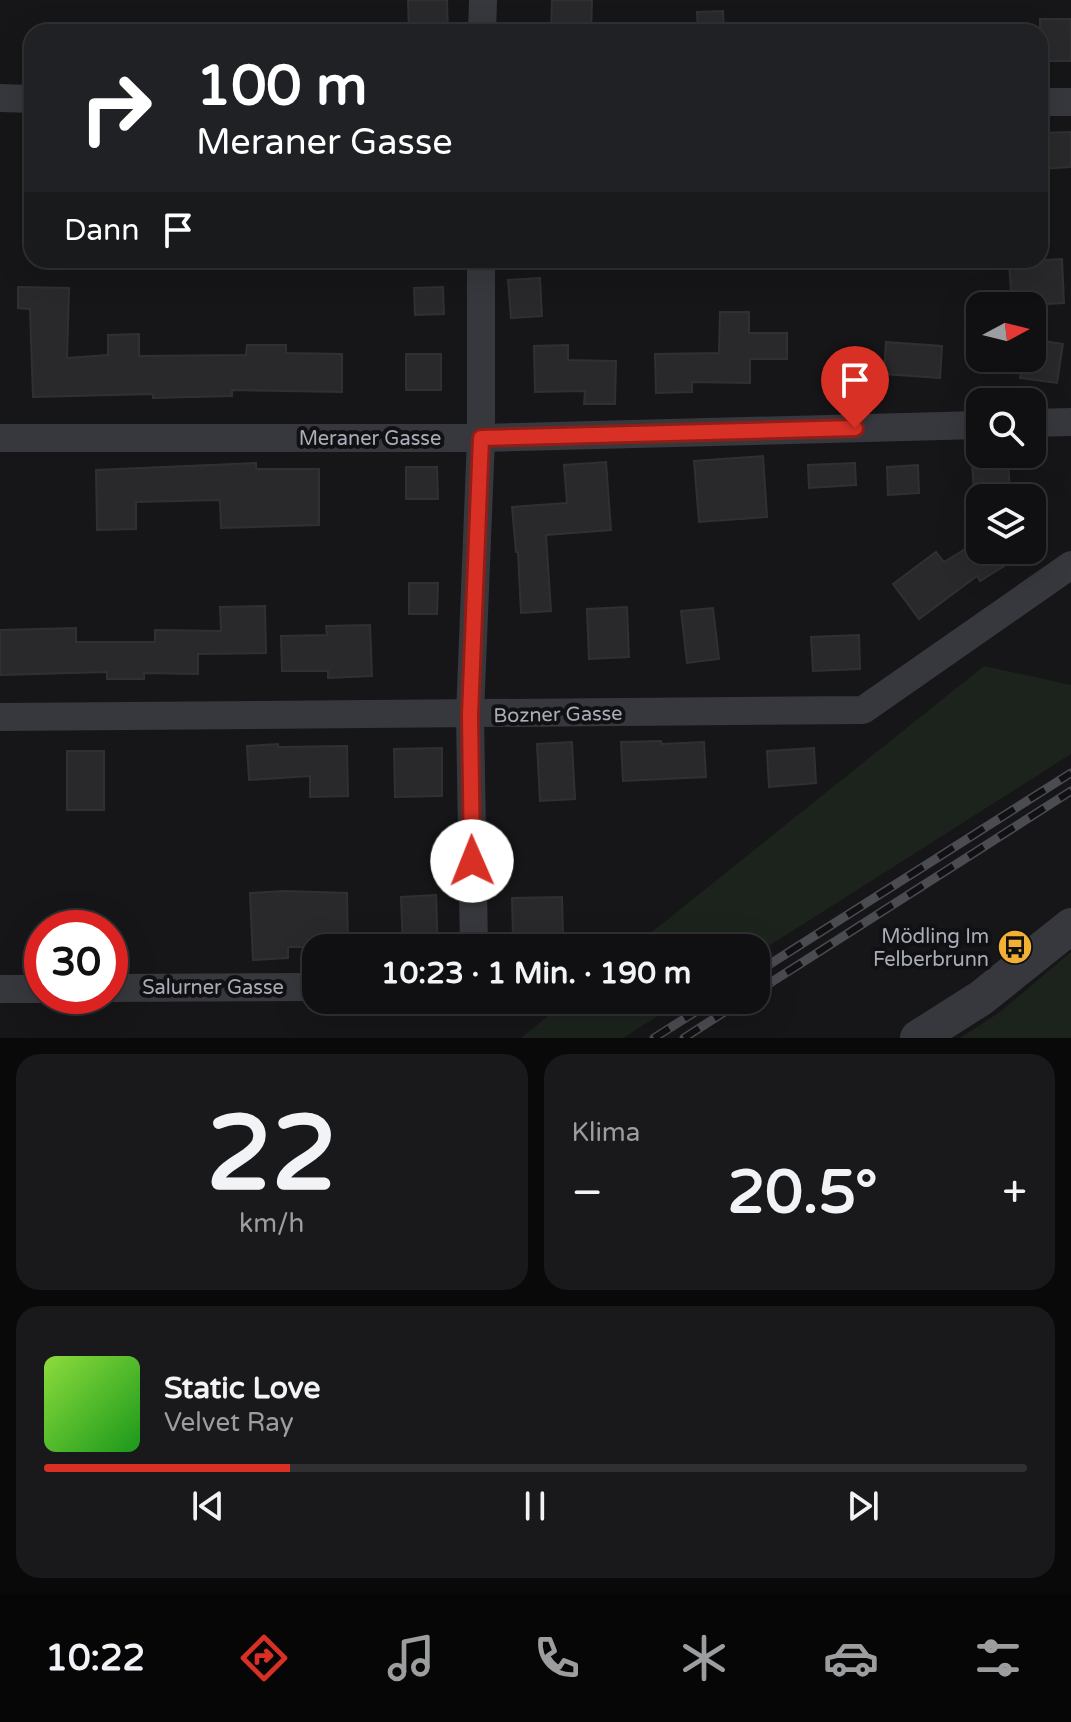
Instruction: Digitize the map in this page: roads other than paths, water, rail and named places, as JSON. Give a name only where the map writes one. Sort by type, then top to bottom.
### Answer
[{"type":"street","points":[[482,24],[483,0]]},
{"type":"street","points":[[0,98],[24,99]]},
{"type":"street","points":[[1048,102],[1071,102]]},
{"type":"street","points":[[474,934],[470,715],[481,438],[481,268]]},
{"type":"street","points":[[1046,423],[1071,422]]},
{"type":"street","name":"Meraner Gasse","points":[[0,438],[481,438],[966,425]]},
{"type":"street","name":"Bozner Gasse","points":[[0,717],[863,710],[1071,565]]},
{"type":"street","points":[[918,1038],[981,998],[1071,926]]},
{"type":"street","name":"Salurner Gasse","points":[[128,988],[302,987]]},
{"type":"street","points":[[0,989],[24,989]]},
{"type":"railway","points":[[770,964],[1071,773]]},
{"type":"railway","points":[[770,983],[1071,791]]},
{"type":"railway","points":[[654,1038],[692,1014]]},
{"type":"railway","points":[[684,1038],[721,1014]]},
{"type":"place","name":"Mödling Im Felberbrunn","points":[[1015,947]]}]
